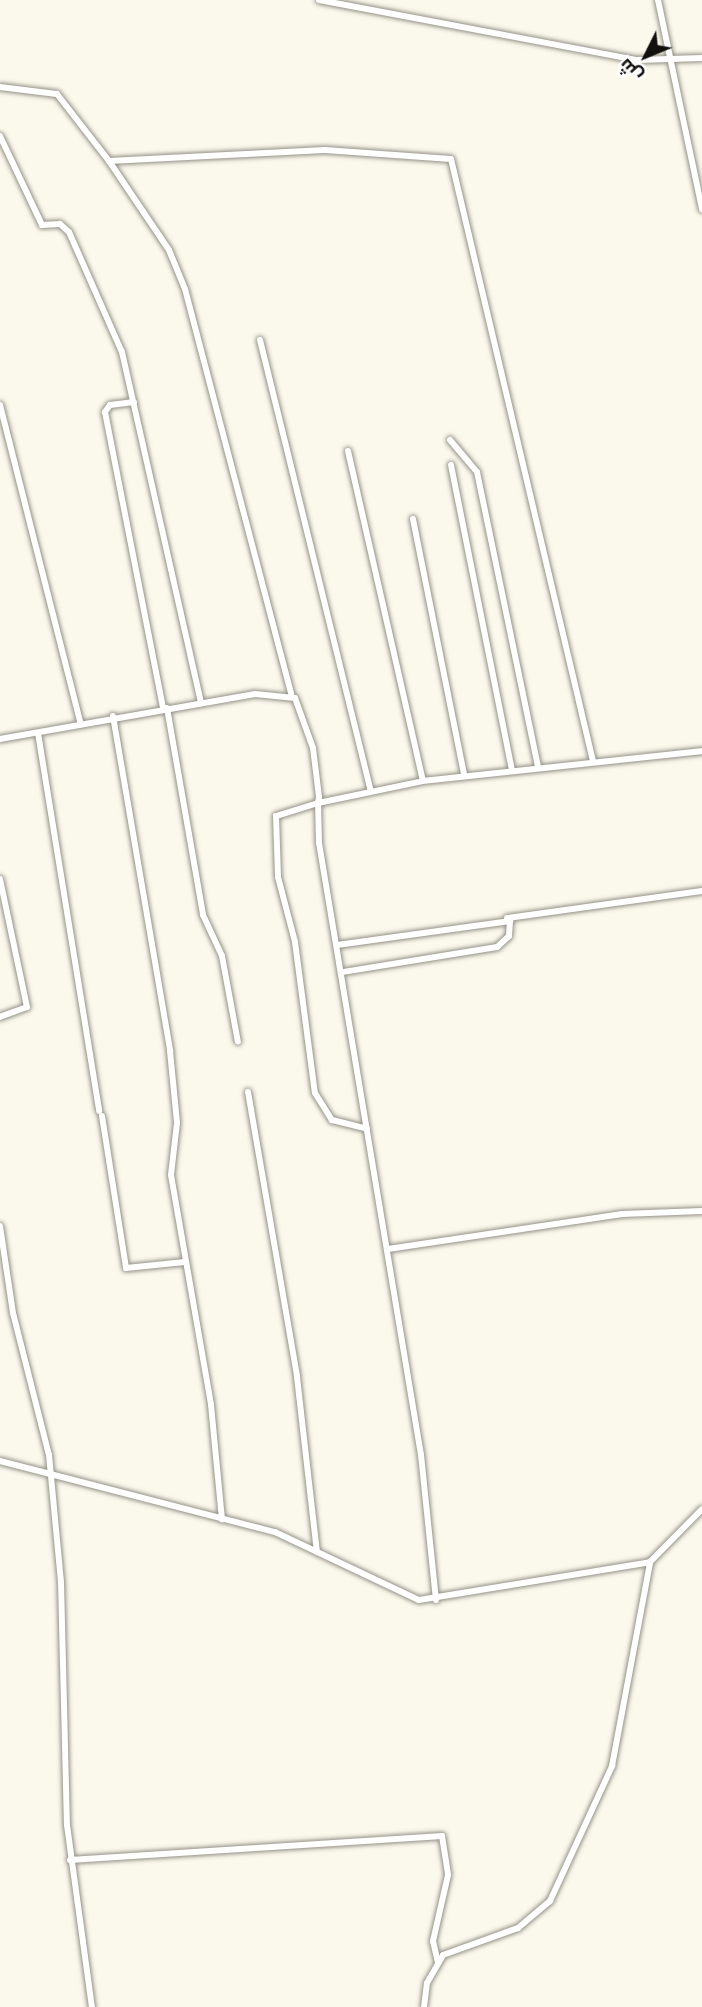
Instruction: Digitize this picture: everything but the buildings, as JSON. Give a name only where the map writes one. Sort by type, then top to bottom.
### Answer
[{"type":"street","points":[[319,0],[637,60],[702,58]]},
{"type":"street","points":[[658,0],[676,59],[702,209]]},
{"type":"street","points":[[0,87],[57,94],[109,161],[169,250],[186,289],[291,694],[313,748],[337,945],[388,1249],[436,1601]]},
{"type":"street","points":[[0,136],[42,225],[60,224],[72,237],[122,352],[201,703]]},
{"type":"street","points":[[109,161],[326,150],[451,159],[593,761]]},
{"type":"street","points":[[260,340],[338,636],[371,791]]},
{"type":"street","points":[[134,402],[110,405],[105,412],[203,915],[222,956],[238,1042]]},
{"type":"street","points":[[0,405],[80,720]]},
{"type":"street","points":[[450,440],[477,471],[538,766]]},
{"type":"street","points":[[348,451],[423,780]]},
{"type":"street","points":[[452,465],[512,769]]},
{"type":"street","points":[[413,519],[464,775]]},
{"type":"street","points":[[0,739],[38,733],[80,720],[291,694]]},
{"type":"street","points":[[113,716],[170,1051],[177,1123],[171,1175],[211,1405],[222,1519]]},
{"type":"street","points":[[38,733],[126,1268],[185,1262]]},
{"type":"street","points":[[367,1129],[332,1120],[315,1093],[295,942],[278,877],[276,816],[318,803],[423,780],[702,751]]},
{"type":"street","points":[[0,879],[27,1007],[0,1017]]},
{"type":"street","points":[[337,945],[702,891]]},
{"type":"street","points":[[342,972],[497,947],[509,936],[507,918]]},
{"type":"street","points":[[248,1093],[298,1387],[317,1552]]},
{"type":"street","points":[[388,1249],[622,1214],[702,1210]]},
{"type":"street","points":[[0,1226],[50,1472],[61,1583],[70,1860],[92,2007]]},
{"type":"street","points":[[0,1461],[275,1532],[400,1594],[436,1601],[523,1579],[603,1574],[650,1562],[702,1509]]},
{"type":"street","points":[[438,1962],[462,1944],[530,1922],[550,1901],[612,1766],[650,1562]]},
{"type":"street","points":[[70,1860],[442,1836],[448,1875],[433,1941],[438,1962],[424,2007]]}]
